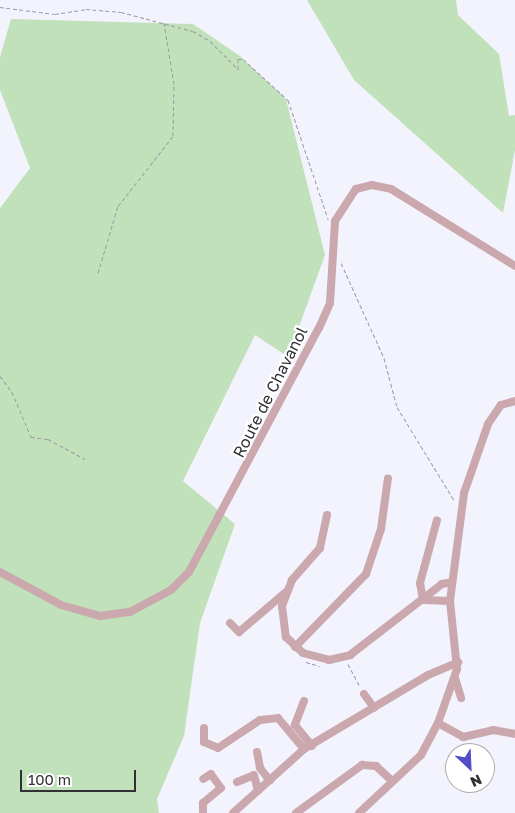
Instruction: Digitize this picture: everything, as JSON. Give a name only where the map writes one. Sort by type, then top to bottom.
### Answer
[{"type":"street","name":"Route de Chavanol","points":[[0,572],[61,605],[100,616],[130,612],[177,584],[216,524],[315,336],[330,303],[334,230],[346,200],[356,189],[372,185],[390,189],[515,266]]},
{"type":"street","points":[[359,813],[421,755],[438,723],[455,678],[458,662],[450,601],[462,503],[488,424],[501,405],[515,401]]},
{"type":"street","points":[[295,647],[366,574],[387,500],[388,478]]},
{"type":"street","points":[[230,623],[239,632],[286,592],[320,548],[327,515]]},
{"type":"street","points":[[423,600],[420,583],[437,520]]},
{"type":"street","points":[[286,592],[282,624],[295,647],[322,660],[344,658],[442,584],[452,582]]},
{"type":"street","points":[[423,600],[450,601]]},
{"type":"street","points":[[233,813],[308,748],[374,708],[458,662]]},
{"type":"street","points":[[455,678],[461,698]]},
{"type":"street","points":[[364,694],[374,708]]},
{"type":"street","points":[[304,701],[295,726],[308,748]]},
{"type":"street","points":[[204,728],[204,742],[218,748],[260,720],[278,718],[308,748]]},
{"type":"street","points":[[438,723],[463,737],[493,730],[514,731]]},
{"type":"street","points":[[257,752],[260,768],[270,781]]},
{"type":"street","points":[[296,813],[362,765],[376,766],[392,781]]},
{"type":"street","points":[[203,779],[211,774],[220,788],[203,803],[203,813]]},
{"type":"street","points":[[237,782],[254,775],[258,792]]},
{"type":"path","points":[[0,7],[55,14],[86,10],[121,12],[164,23],[206,38],[238,69],[238,57],[243,59],[288,100],[320,201],[334,230]]},
{"type":"path","points":[[98,273],[118,206],[173,136],[174,84],[164,23]]},
{"type":"path","points":[[332,250],[357,289],[370,333],[384,358],[397,407],[444,488],[462,503]]},
{"type":"path","points":[[0,376],[12,392],[31,437],[48,439],[85,459]]},
{"type":"path","points":[[344,658],[364,694]]},
{"type":"green space","points":[[307,0],[456,0],[458,15],[499,54],[509,116],[515,115],[515,150],[503,213],[354,80]]},
{"type":"green space","points":[[11,19],[193,24],[240,56],[286,99],[325,255],[288,357],[255,335],[183,481],[235,524],[200,623],[184,736],[157,799],[159,813],[0,813],[0,208],[30,168],[0,90],[0,57]]}]
